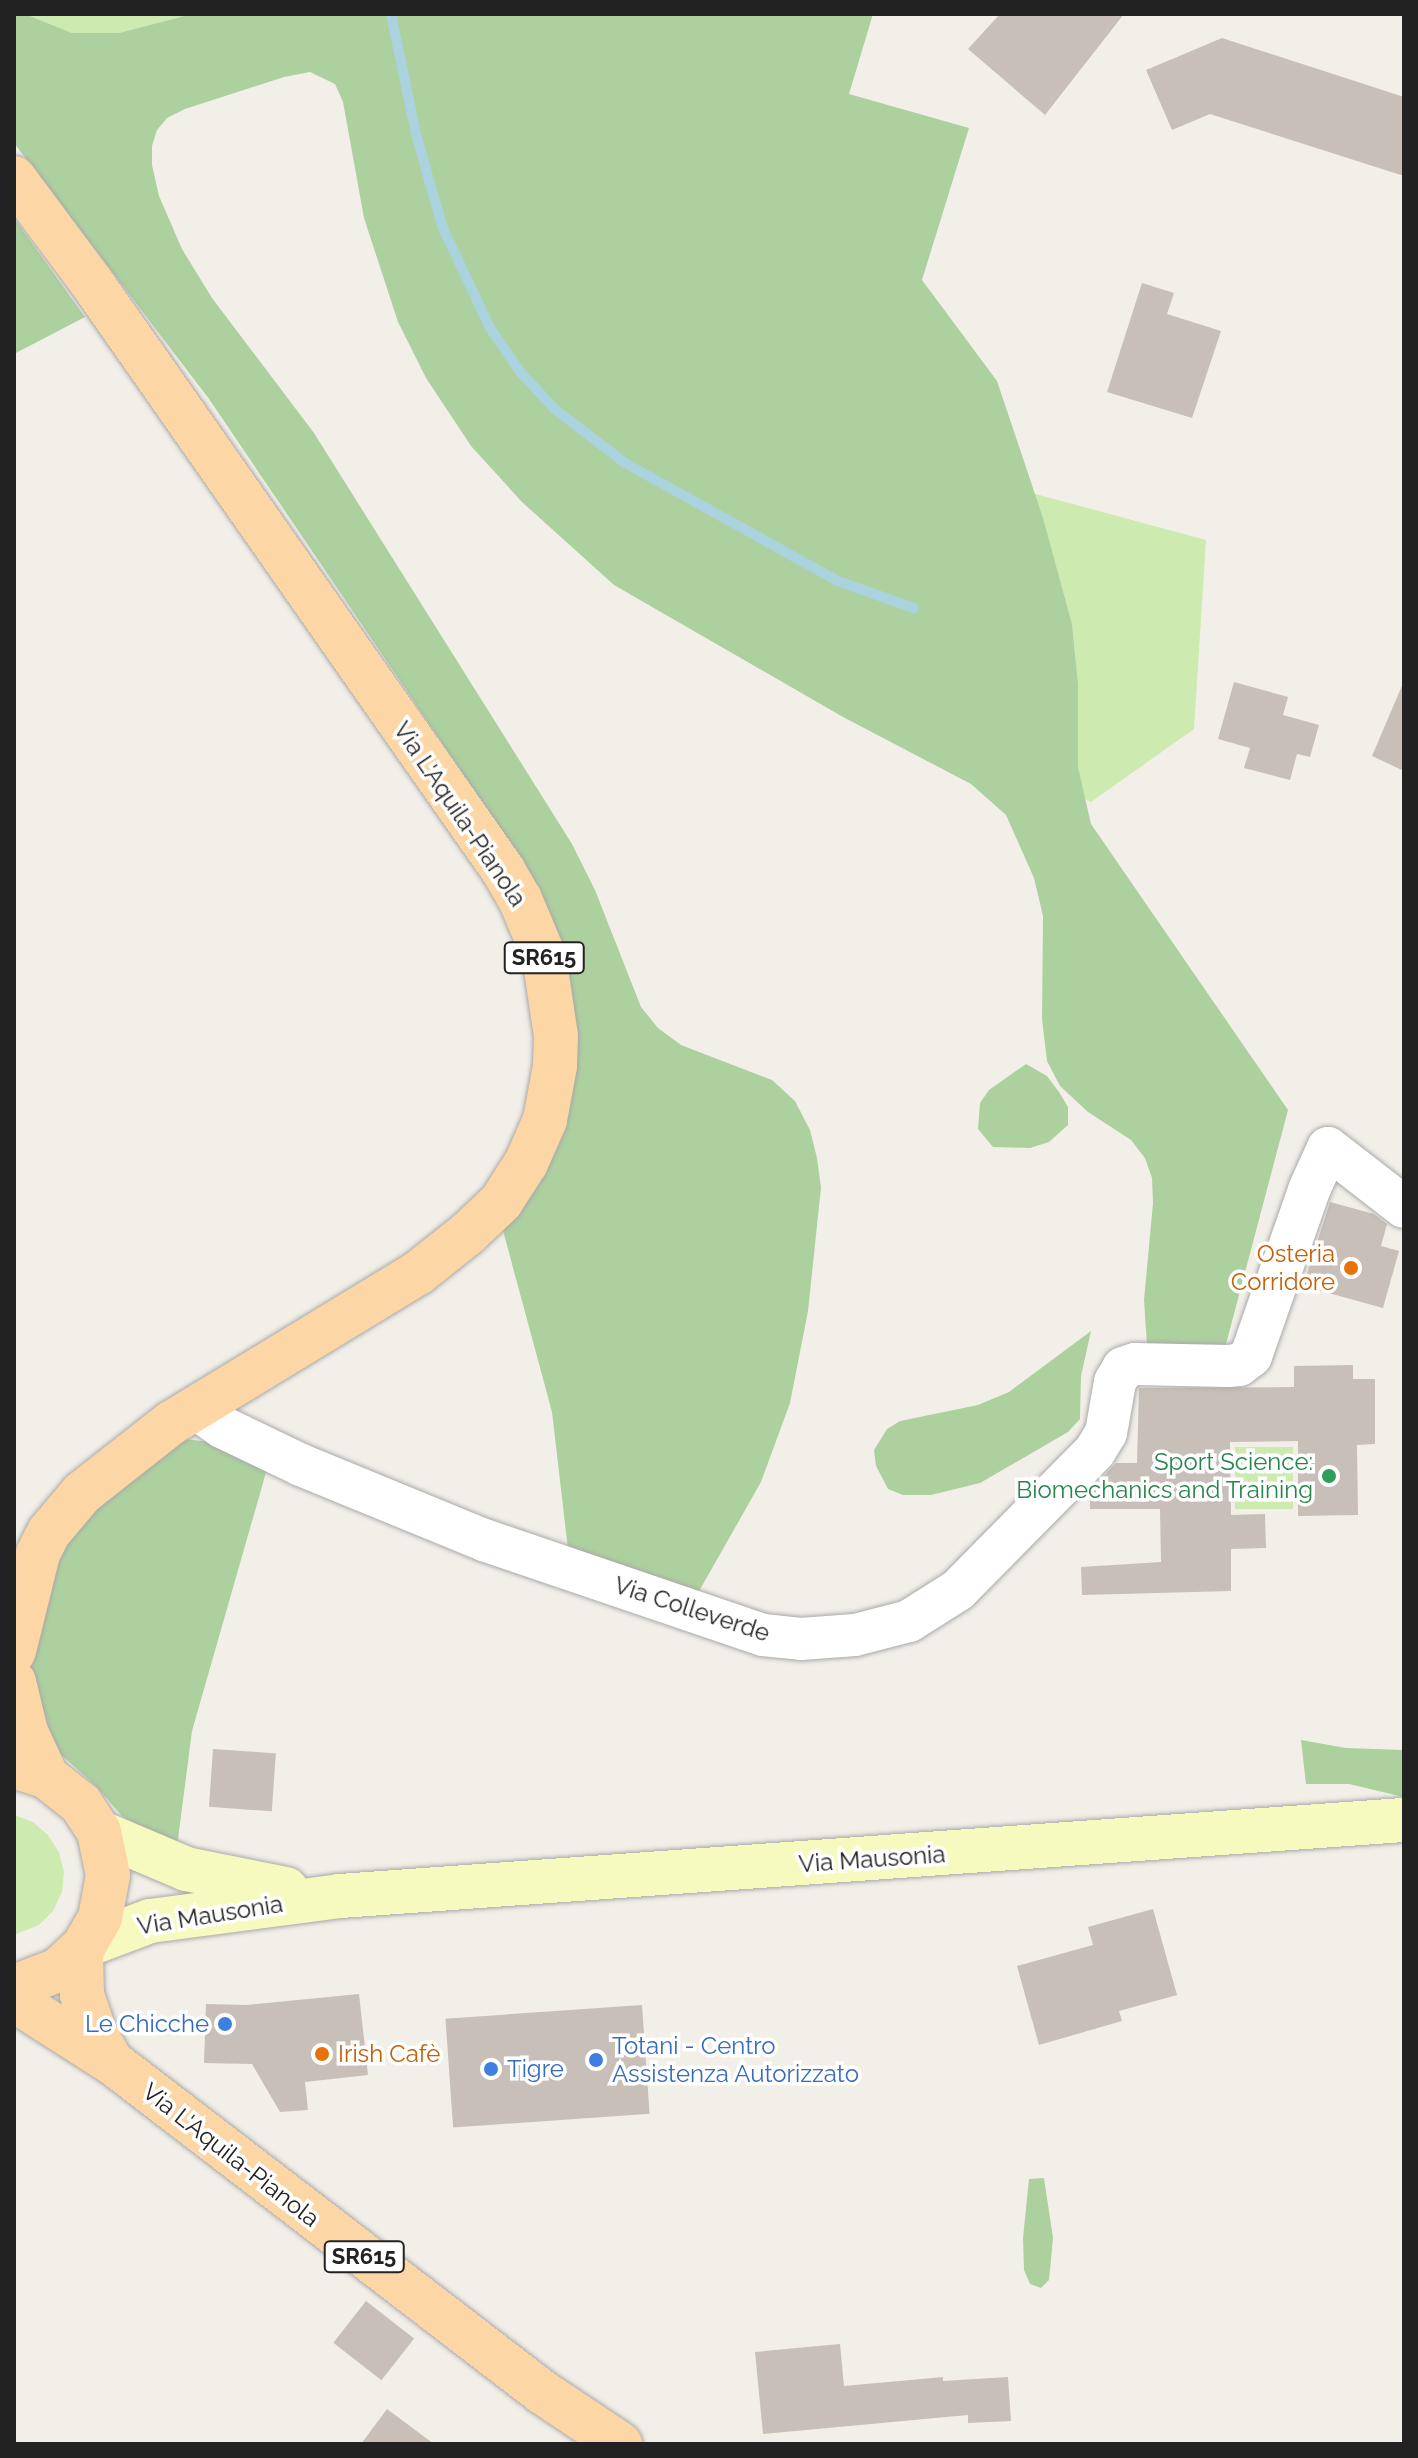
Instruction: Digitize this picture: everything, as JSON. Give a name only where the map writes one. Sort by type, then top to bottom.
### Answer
[{"type":"main road","name":"Via L'Aquila-Pianola","points":[[14,178],[92,283],[503,870],[534,930],[554,1006],[555,1066],[545,1120],[526,1163],[501,1202],[467,1234],[418,1273],[195,1408],[135,1449],[82,1493],[24,1557],[14,1651]]},
{"type":"main road","points":[[14,1682],[26,1732],[30,1772],[81,1804],[99,1832],[108,1864],[106,1897],[100,1918],[82,1948],[58,1970],[14,1987]]},
{"type":"main road","name":"Via Mausonia","points":[[82,1948],[150,1921],[340,1896],[1404,1820]]},
{"type":"main road","name":"Via Mausonia","points":[[99,1832],[148,1856],[207,1875],[340,1896]]},
{"type":"main road","name":"Via L'Aquila-Pianola","points":[[82,1948],[79,1974],[84,2003],[95,2033],[113,2063]]},
{"type":"main road","name":"Via L'Aquila-Pianola","points":[[14,2000],[113,2063],[552,2399],[620,2444]]},
{"type":"street","name":"Via Colleverde","points":[[195,1408],[222,1427],[301,1465],[401,1509],[498,1545],[763,1635],[801,1639],[855,1635],[909,1621],[958,1590],[1095,1451],[1106,1433],[1115,1379],[1123,1368],[1135,1364],[1232,1366],[1245,1362],[1253,1354],[1309,1190],[1328,1148],[1404,1207]]},
{"type":"green space","points":[[14,14],[25,14],[72,33],[119,33],[192,14],[873,14],[849,94],[969,128],[922,280],[997,381],[1044,521],[1072,624],[1078,683],[1078,767],[1091,824],[1288,1110],[1225,1348],[1147,1345],[1144,1300],[1153,1203],[1152,1178],[1145,1158],[1131,1140],[1088,1112],[1060,1086],[1047,1061],[1042,1019],[1043,916],[1034,878],[1006,815],[971,784],[843,717],[614,585],[522,502],[471,446],[426,378],[398,322],[364,218],[343,102],[335,84],[310,72],[284,77],[185,109],[167,118],[157,130],[152,146],[152,165],[159,196],[182,249],[212,298],[314,433],[572,844],[595,890],[641,1007],[658,1028],[681,1045],[772,1080],[795,1101],[810,1130],[817,1158],[821,1188],[808,1311],[790,1403],[761,1482],[694,1600],[569,1558],[552,1412],[502,1227],[556,1143],[512,846],[209,399],[14,143]]},
{"type":"green space","points":[[25,14],[192,14],[119,33],[72,33]]},
{"type":"green space","points":[[14,218],[85,317],[14,354]]},
{"type":"green space","points":[[1032,493],[1206,540],[1194,729],[1091,802],[1082,797],[1078,767],[1078,683],[1072,624],[1044,521]]},
{"type":"green space","points":[[1026,1064],[1047,1076],[1059,1092],[1068,1107],[1068,1125],[1049,1142],[1030,1148],[993,1147],[978,1129],[980,1103],[989,1090]]},
{"type":"green space","points":[[1091,1331],[1081,1376],[1080,1419],[1068,1432],[980,1483],[931,1495],[903,1495],[888,1489],[876,1466],[874,1450],[887,1429],[900,1421],[978,1405],[1009,1392]]},
{"type":"green space","points":[[176,1438],[210,1442],[269,1462],[192,1731],[177,1847],[122,1816],[96,1786],[48,1743],[31,1676],[31,1653],[40,1597],[73,1528]]},
{"type":"green space","points":[[1235,1447],[1293,1447],[1293,1509],[1235,1509]]},
{"type":"green space","points":[[1301,1740],[1346,1748],[1404,1750],[1404,1797],[1349,1784],[1306,1784]]},
{"type":"green space","points":[[14,1815],[33,1822],[48,1835],[59,1852],[64,1872],[62,1892],[53,1911],[39,1925],[14,1935]]},
{"type":"green space","points":[[1044,2178],[1053,2238],[1049,2280],[1041,2288],[1030,2284],[1024,2270],[1023,2238],[1029,2179]]},
{"type":"building","points":[[1000,14],[1124,14],[1045,115],[968,49]]},
{"type":"building","points":[[1222,38],[1404,97],[1404,176],[1210,114],[1172,130],[1146,70]]},
{"type":"building","points":[[1142,283],[1174,293],[1167,314],[1221,331],[1192,418],[1107,392]]},
{"type":"building","points":[[1404,681],[1404,771],[1372,756]]},
{"type":"building","points":[[1234,682],[1288,697],[1283,715],[1319,725],[1310,757],[1297,754],[1290,780],[1244,768],[1250,748],[1218,739]]},
{"type":"building","name":"Osteria Corridore","points":[[1330,1202],[1374,1214],[1387,1224],[1381,1246],[1399,1251],[1383,1308],[1303,1286]]},
{"type":"building","points":[[1353,1365],[1353,1379],[1375,1379],[1375,1444],[1357,1445],[1358,1515],[1298,1516],[1298,1441],[1230,1442],[1231,1515],[1265,1514],[1266,1548],[1231,1549],[1231,1591],[1082,1595],[1081,1567],[1161,1562],[1160,1509],[1090,1509],[1090,1491],[1116,1463],[1137,1463],[1139,1388],[1294,1387],[1294,1366]]},
{"type":"building","points":[[213,1749],[276,1753],[272,1811],[209,1807]]},
{"type":"building","points":[[1153,1909],[1177,1995],[1119,2011],[1122,2021],[1039,2045],[1017,1966],[1093,1945],[1088,1927]]},
{"type":"building","name":"Irish Cafè","points":[[359,1994],[368,2075],[305,2082],[308,2110],[280,2112],[252,2064],[204,2063],[206,2004],[246,2005]]},
{"type":"building","points":[[642,2005],[650,2114],[453,2127],[445,2019]]},
{"type":"building","points":[[366,2301],[414,2339],[381,2380],[333,2343]]},
{"type":"building","points":[[840,2344],[844,2386],[943,2377],[943,2381],[1008,2377],[1011,2421],[968,2423],[968,2415],[763,2434],[755,2352]]},
{"type":"building","points":[[387,2409],[434,2444],[361,2444]]},
{"type":"waterway","points":[[391,14],[416,134],[442,226],[490,328],[521,373],[556,410],[625,463],[838,581],[914,608]]},
{"type":"place","name":"Osteria Corridore","points":[[1351,1268]]},
{"type":"place","name":"Sport Science: Biomechanics and Training","points":[[1329,1476]]},
{"type":"place","name":"Le Chicche","points":[[225,2024]]},
{"type":"place","name":"Irish Cafè","points":[[322,2054]]},
{"type":"place","name":"Totani - Centro Assistenza Autorizzato","points":[[596,2060]]},
{"type":"place","name":"Tigre","points":[[491,2069]]}]
